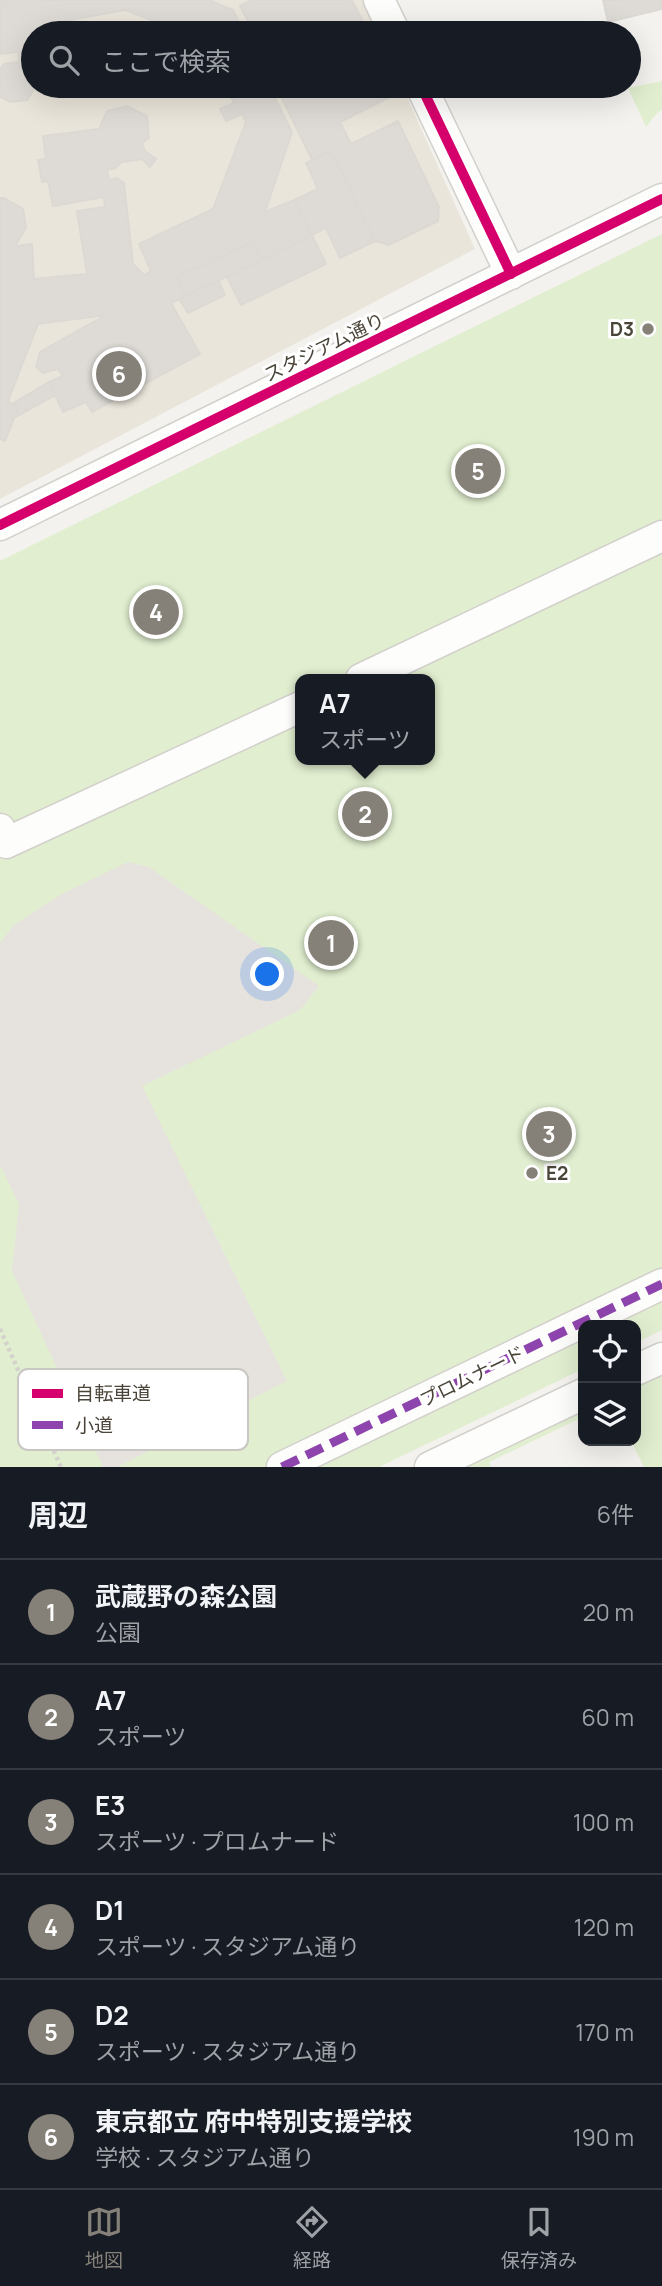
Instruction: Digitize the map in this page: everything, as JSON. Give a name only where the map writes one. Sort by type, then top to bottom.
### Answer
[{"type":"street","points":[[379,0],[390,21]]},
{"type":"street","points":[[427,98],[511,274]]},
{"type":"street","name":"スタジアム通り","points":[[0,525],[662,199]]},
{"type":"street","points":[[372,674],[662,536]]},
{"type":"street","points":[[0,829],[6,843],[295,709]]},
{"type":"street","name":"プロムナード","points":[[282,1467],[662,1284]]},
{"type":"street","points":[[641,1368],[662,1358]]},
{"type":"street","points":[[430,1467],[578,1396]]},
{"type":"path","points":[[0,1329],[18,1370]]},
{"type":"path","points":[[53,1450],[61,1467]]},
{"type":"shaded area","points":[[0,0],[364,0],[374,21],[21,21],[21,98],[407,98],[475,249],[0,499]]},
{"type":"shaded area","points":[[128,862],[149,867],[319,986],[300,1010],[142,1086],[287,1381],[248,1401],[248,1369],[58,1369],[12,1271],[19,1204],[0,1165],[0,943],[14,925],[62,894]]},
{"type":"shaded area","points":[[95,1450],[151,1450],[117,1467],[103,1467]]},
{"type":"green space","points":[[662,81],[662,110],[646,127],[633,98],[641,98],[641,85]]},
{"type":"green space","points":[[662,234],[662,1330],[641,1340],[641,1320],[578,1320],[578,1371],[379,1467],[0,1467],[0,561]]},
{"type":"green space","points":[[662,1368],[662,1467],[644,1467],[634,1446],[641,1446],[641,1378]]},
{"type":"green space","points":[[578,1408],[578,1419],[489,1462],[491,1467],[456,1467]]},
{"type":"building","points":[[0,0],[209,0],[233,10],[238,21],[154,21],[125,10],[64,21],[21,21],[21,98],[28,98],[27,100],[10,102],[0,97],[0,69],[4,64],[19,62],[18,52],[1,54]]},
{"type":"building","points":[[252,0],[352,0],[362,21],[248,21],[240,6]]},
{"type":"building","points":[[603,0],[662,0],[662,9],[608,21]]},
{"type":"building","points":[[232,98],[275,98],[292,132],[265,212],[294,200],[312,235],[262,260],[252,242],[177,277],[186,296],[171,303],[200,354],[92,412],[86,402],[63,412],[49,382],[63,376],[58,369],[43,373],[36,367],[40,352],[106,315],[38,324],[8,401],[18,408],[5,441],[0,439],[0,198],[23,209],[26,228],[15,246],[32,244],[34,279],[87,274],[77,211],[105,207],[104,197],[53,206],[48,181],[42,182],[38,160],[46,159],[43,136],[99,129],[107,111],[127,106],[147,116],[149,138],[142,143],[145,151],[156,159],[150,167],[142,159],[122,162],[107,170],[109,180],[117,178],[124,183],[133,264],[144,275],[151,271],[139,244],[213,209],[246,122],[242,114],[226,121],[220,109],[234,103]]},
{"type":"building","points":[[282,98],[388,98],[340,122],[351,144],[398,121],[439,207],[438,221],[389,245],[375,241],[331,151],[312,160]]},
{"type":"building","points":[[331,151],[375,241],[340,258],[326,228],[312,235],[294,200],[318,189],[306,163]]},
{"type":"building","points":[[312,235],[326,264],[241,305],[227,277]]},
{"type":"building","points":[[252,242],[262,260],[186,296],[177,277]]},
{"type":"building","points":[[218,280],[225,295],[188,313],[179,299]]},
{"type":"building","points":[[49,382],[55,395],[14,418],[18,408],[12,404]]},
{"type":"marked path","points":[[282,1467],[662,1284]]},
{"type":"cycle path","points":[[427,98],[511,274]]},
{"type":"cycle path","points":[[0,525],[662,199]]},
{"type":"place","name":"D3","points":[[648,329]]},
{"type":"place","name":"東京都立 府中特別支援学校","points":[[119,374]]},
{"type":"place","name":"D2","points":[[478,471]]},
{"type":"place","name":"D1","points":[[156,612]]},
{"type":"place","name":"A7","points":[[365,814]]},
{"type":"place","name":"武蔵野の森公園","points":[[331,943]]},
{"type":"place","name":"E3","points":[[549,1134]]},
{"type":"place","name":"E2","points":[[532,1173]]}]
